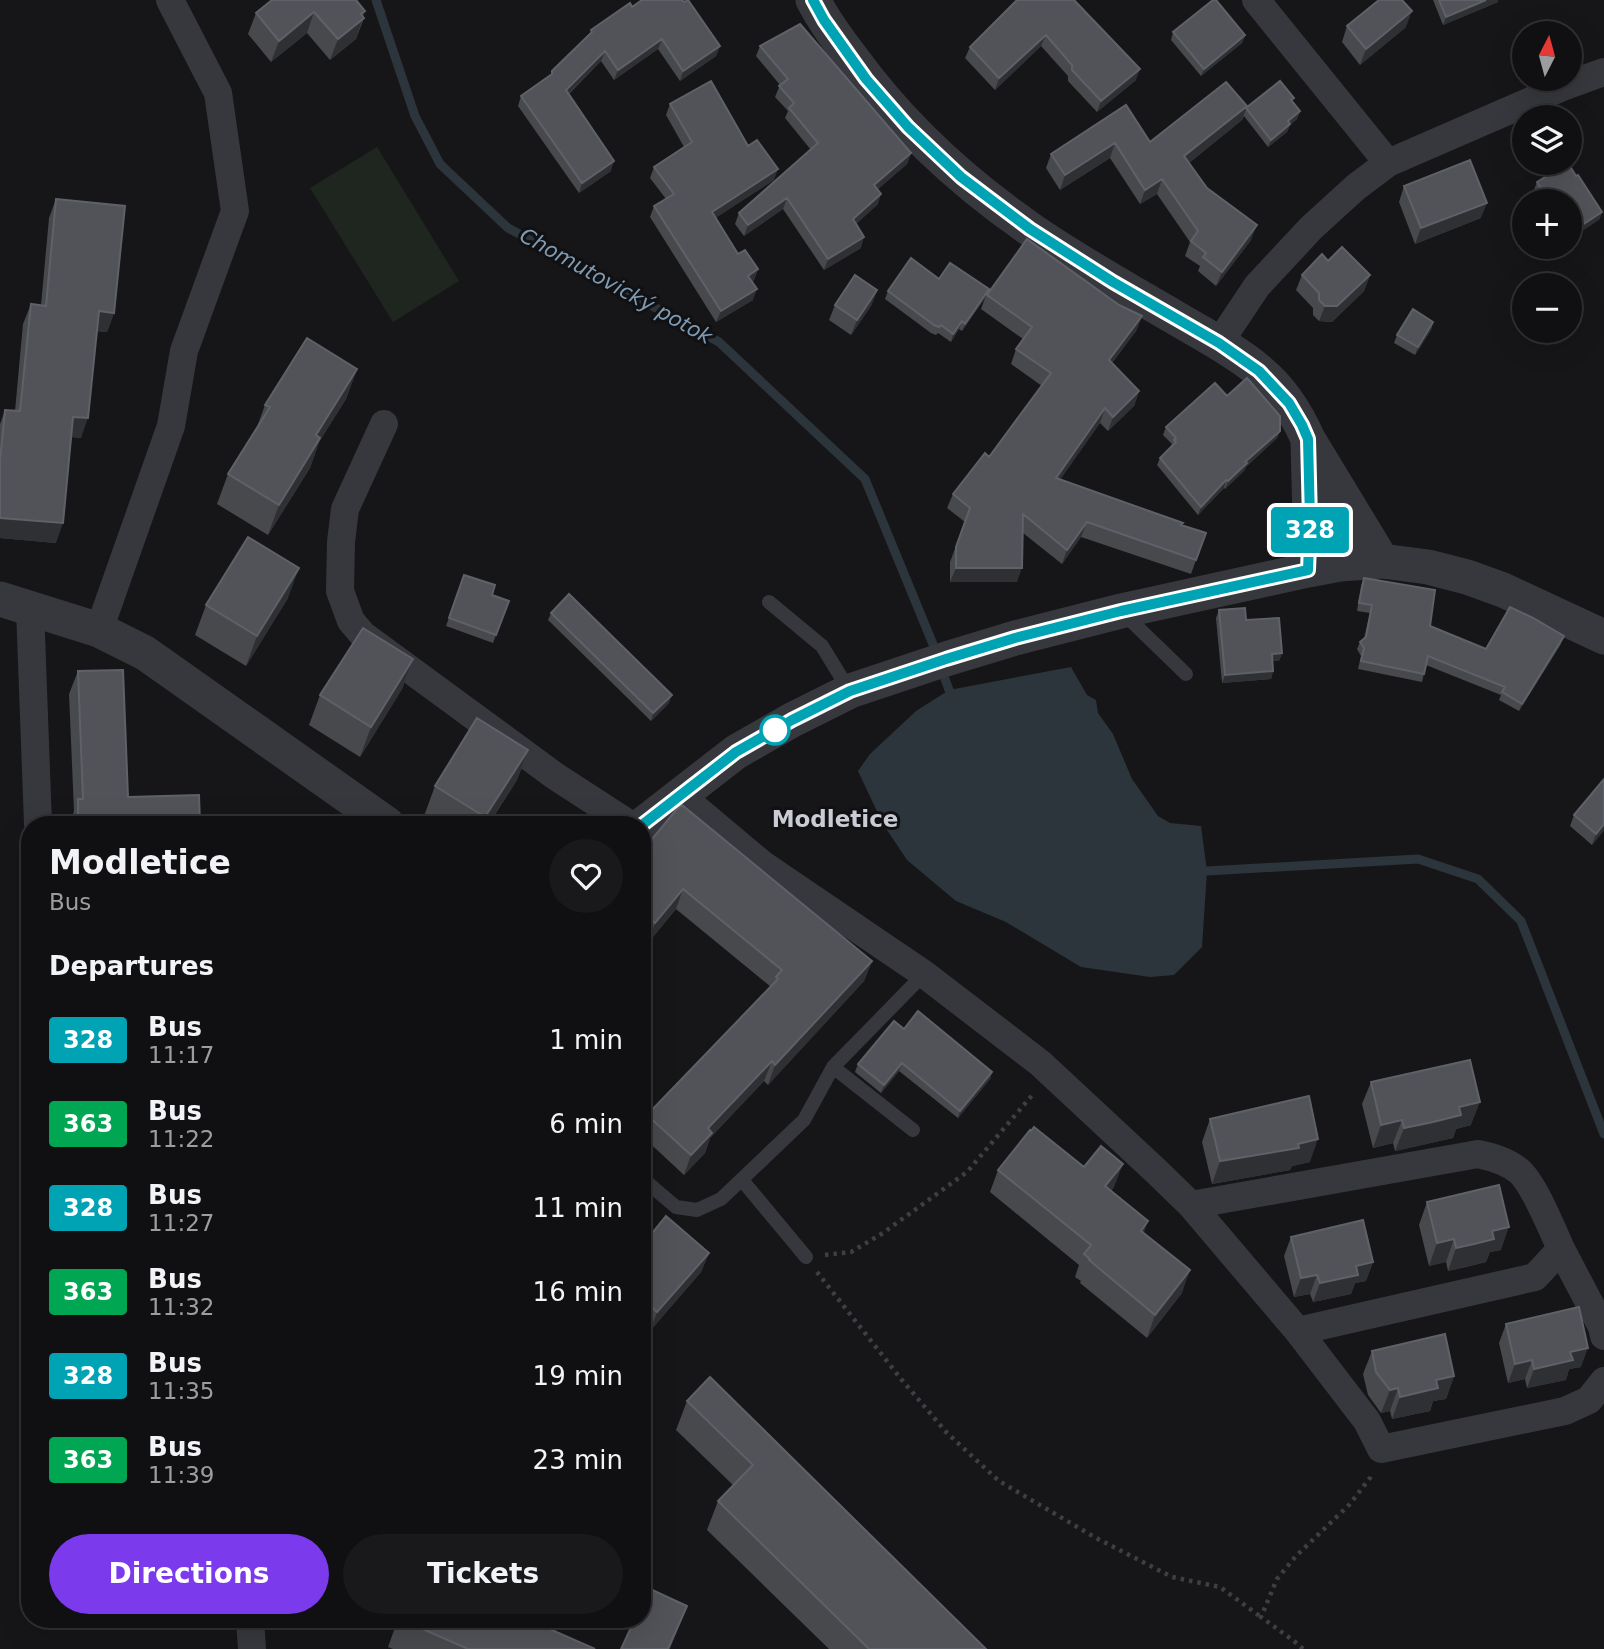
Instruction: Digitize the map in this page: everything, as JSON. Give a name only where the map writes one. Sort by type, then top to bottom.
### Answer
[{"type":"street","points":[[99,630],[171,426],[184,351],[235,211],[218,93],[170,0]]},
{"type":"street","points":[[813,0],[866,79],[908,127],[961,177],[1030,229],[1113,282],[1219,343],[1259,371],[1289,403],[1382,561]]},
{"type":"street","points":[[1256,0],[1388,163]]},
{"type":"street","points":[[1219,343],[1257,286],[1311,228],[1356,187],[1388,163],[1565,86],[1604,72]]},
{"type":"street","points":[[384,424],[345,509],[341,542],[341,591],[351,621],[363,635],[555,776],[617,816]]},
{"type":"street","points":[[1308,439],[1308,570]]},
{"type":"street","points":[[651,818],[736,752],[850,691],[1015,638],[1121,611],[1308,570],[1382,561],[1428,567],[1503,590],[1604,637]]},
{"type":"street","points":[[37,816],[15,604],[99,630],[145,653],[376,816]]},
{"type":"street","points":[[681,796],[762,864],[924,974],[1051,1073],[1191,1205],[1298,1331],[1367,1421],[1381,1449],[1565,1410],[1589,1400],[1604,1381]]},
{"type":"street","points":[[1191,1205],[1478,1154],[1498,1159],[1520,1171],[1534,1192],[1604,1335]]},
{"type":"street","points":[[1298,1331],[1535,1277],[1561,1249]]},
{"type":"street","points":[[250,1628],[251,1649]]},
{"type":"lane","points":[[769,602],[822,646],[850,691]]},
{"type":"lane","points":[[1121,611],[1186,674]]},
{"type":"lane","points":[[651,1186],[677,1208],[697,1210],[721,1199],[804,1120],[833,1067],[924,974]]},
{"type":"lane","points":[[833,1067],[913,1130]]},
{"type":"lane","points":[[742,1180],[806,1257]]},
{"type":"path","points":[[806,1257],[851,1252],[883,1233],[967,1172],[1051,1073]]},
{"type":"path","points":[[806,1257],[901,1380],[947,1433],[999,1481],[1096,1538],[1172,1577],[1220,1587],[1303,1649]]},
{"type":"path","points":[[1261,1617],[1277,1579],[1296,1556],[1350,1504],[1370,1478],[1381,1449]]},
{"type":"shaded area","points":[[377,147],[459,281],[393,322],[310,188]]},
{"type":"shaded area","points":[[1071,667],[1087,695],[1096,700],[1098,713],[1113,734],[1132,779],[1158,816],[1170,823],[1201,826],[1207,871],[1202,947],[1174,975],[1150,977],[1081,967],[1006,922],[956,901],[907,860],[883,824],[858,771],[870,754],[916,711],[949,690]]},
{"type":"building","points":[[272,0],[356,0],[365,11],[361,14],[364,18],[338,39],[314,12],[279,41],[256,13]]},
{"type":"building","points":[[642,0],[688,0],[720,46],[683,71],[662,39],[618,70],[605,51],[566,90],[614,161],[582,183],[521,96],[552,74],[591,30],[630,3],[632,7]]},
{"type":"building","points":[[1017,0],[1074,0],[1140,69],[1101,101],[1072,70],[1072,65],[1046,35],[999,78],[970,47]]},
{"type":"building","points":[[1216,0],[1245,35],[1204,69],[1173,32]]},
{"type":"building","points":[[1379,0],[1402,0],[1412,11],[1366,49],[1347,26]]},
{"type":"building","points":[[1439,0],[1486,0],[1446,17]]},
{"type":"building","points":[[800,24],[911,153],[874,185],[881,194],[853,219],[864,237],[828,259],[787,198],[748,225],[739,213],[818,143],[789,108],[794,103],[779,86],[788,79],[760,46]]},
{"type":"building","points":[[711,81],[748,146],[757,140],[778,169],[712,212],[738,254],[745,250],[758,269],[748,276],[757,289],[721,311],[654,206],[674,194],[654,167],[692,142],[670,104]]},
{"type":"building","points":[[1280,81],[1294,98],[1291,100],[1300,111],[1288,121],[1290,124],[1271,140],[1246,108]]},
{"type":"building","points":[[1226,82],[1247,106],[1184,156],[1207,188],[1257,225],[1222,272],[1203,257],[1206,253],[1191,241],[1198,231],[1162,179],[1145,190],[1115,143],[1065,175],[1051,154],[1126,105],[1150,142]]},
{"type":"building","points":[[1470,160],[1487,203],[1421,228],[1404,186]]},
{"type":"building","points":[[1548,175],[1578,175],[1602,212],[1582,225],[1582,189],[1541,189],[1537,182]]},
{"type":"building","points":[[56,199],[125,206],[114,313],[99,311],[88,418],[73,417],[63,523],[0,518],[0,461],[5,410],[20,411],[31,304],[46,306]]},
{"type":"building","points":[[1027,239],[1119,305],[1142,316],[1109,360],[1139,391],[1113,417],[1105,408],[1056,478],[1206,533],[1196,560],[1087,522],[1067,550],[1023,514],[1022,568],[956,568],[956,547],[970,508],[953,494],[985,453],[989,457],[1051,373],[1016,349],[1032,327],[987,295]]},
{"type":"building","points":[[1342,247],[1370,275],[1337,306],[1325,306],[1319,300],[1319,293],[1302,275],[1322,254],[1328,261]]},
{"type":"building","points":[[911,258],[939,279],[950,263],[989,289],[965,324],[962,321],[953,334],[941,325],[934,325],[888,291]]},
{"type":"building","points":[[855,275],[877,290],[857,320],[835,305]]},
{"type":"building","points":[[1413,309],[1433,322],[1418,347],[1397,335]]},
{"type":"building","points":[[307,338],[357,369],[316,435],[320,438],[279,505],[228,474],[270,407],[265,405]]},
{"type":"building","points":[[1247,378],[1280,416],[1280,431],[1226,480],[1201,507],[1160,458],[1176,442],[1176,438],[1166,427],[1215,383],[1227,396]]},
{"type":"building","points":[[248,537],[299,568],[257,636],[206,605]]},
{"type":"building","points":[[464,575],[495,585],[492,595],[509,601],[496,635],[449,618]]},
{"type":"building","points":[[1364,578],[1435,590],[1430,626],[1486,649],[1510,607],[1564,636],[1522,704],[1502,692],[1505,687],[1428,656],[1424,674],[1361,661],[1364,648],[1360,642],[1366,637],[1372,605],[1359,603]]},
{"type":"building","points":[[569,594],[672,695],[653,713],[551,613]]},
{"type":"building","points":[[1245,608],[1246,620],[1279,618],[1282,653],[1272,654],[1273,671],[1225,675],[1219,610]]},
{"type":"building","points":[[363,628],[413,659],[371,727],[320,695]]},
{"type":"building","points":[[123,670],[128,797],[199,795],[200,816],[78,816],[78,799],[83,799],[78,671]]},
{"type":"building","points":[[477,718],[528,750],[486,816],[435,786]]},
{"type":"building","points":[[1604,779],[1604,824],[1596,834],[1574,815]]},
{"type":"building","points":[[682,805],[872,961],[775,1065],[772,1061],[708,1128],[712,1133],[691,1155],[651,1119],[651,1111],[778,979],[776,977],[782,970],[683,889],[655,923],[651,920],[651,840]]},
{"type":"building","points":[[918,1011],[992,1072],[960,1111],[902,1063],[884,1085],[858,1064],[894,1021],[904,1029]]},
{"type":"building","points":[[1470,1060],[1480,1102],[1459,1107],[1461,1115],[1433,1122],[1404,1128],[1402,1120],[1381,1125],[1371,1082]]},
{"type":"building","points":[[1309,1096],[1318,1139],[1298,1144],[1299,1148],[1220,1161],[1210,1119]]},
{"type":"building","points":[[1034,1127],[1084,1167],[1101,1146],[1123,1164],[1105,1186],[1148,1221],[1141,1231],[1190,1270],[1155,1315],[1089,1260],[1084,1254],[1091,1245],[998,1170]]},
{"type":"building","points":[[1499,1185],[1509,1227],[1492,1231],[1494,1239],[1456,1248],[1454,1239],[1437,1243],[1427,1202]]},
{"type":"building","points":[[666,1216],[709,1253],[657,1312],[651,1306],[651,1235]]},
{"type":"building","points":[[1363,1220],[1373,1262],[1356,1266],[1358,1275],[1320,1283],[1317,1275],[1301,1278],[1291,1237]]},
{"type":"building","points":[[1579,1307],[1588,1348],[1570,1352],[1573,1360],[1534,1369],[1532,1360],[1515,1364],[1506,1324]]},
{"type":"building","points":[[1445,1334],[1454,1376],[1436,1380],[1438,1388],[1400,1397],[1398,1388],[1390,1390],[1376,1372],[1372,1351]]},
{"type":"building","points":[[710,1377],[986,1649],[869,1649],[718,1501],[753,1465],[687,1401]]},
{"type":"building","points":[[651,1589],[687,1606],[668,1649],[621,1649],[631,1628],[651,1628]]},
{"type":"building","points":[[420,1628],[547,1628],[595,1649],[468,1649]]},
{"type":"waterway","name":"Chomutovický potok","points":[[376,0],[415,116],[440,164],[508,228],[719,342],[865,479],[937,654]]},
{"type":"waterway","name":"Chomutovický potok","points":[[941,668],[955,700]]},
{"type":"waterway","name":"Chomutovický potok","points":[[1198,870],[1418,859],[1478,879],[1521,921],[1604,1134]]},
{"type":"bus line","name":"328","points":[[651,818],[736,752],[850,691],[1015,638],[1121,611],[1308,570],[1308,439],[1289,403],[1259,371],[1219,343],[1113,282],[1030,229],[961,177],[908,127],[866,79],[813,0]]},
{"type":"district","name":"Modletice","points":[[835,819]]}]
